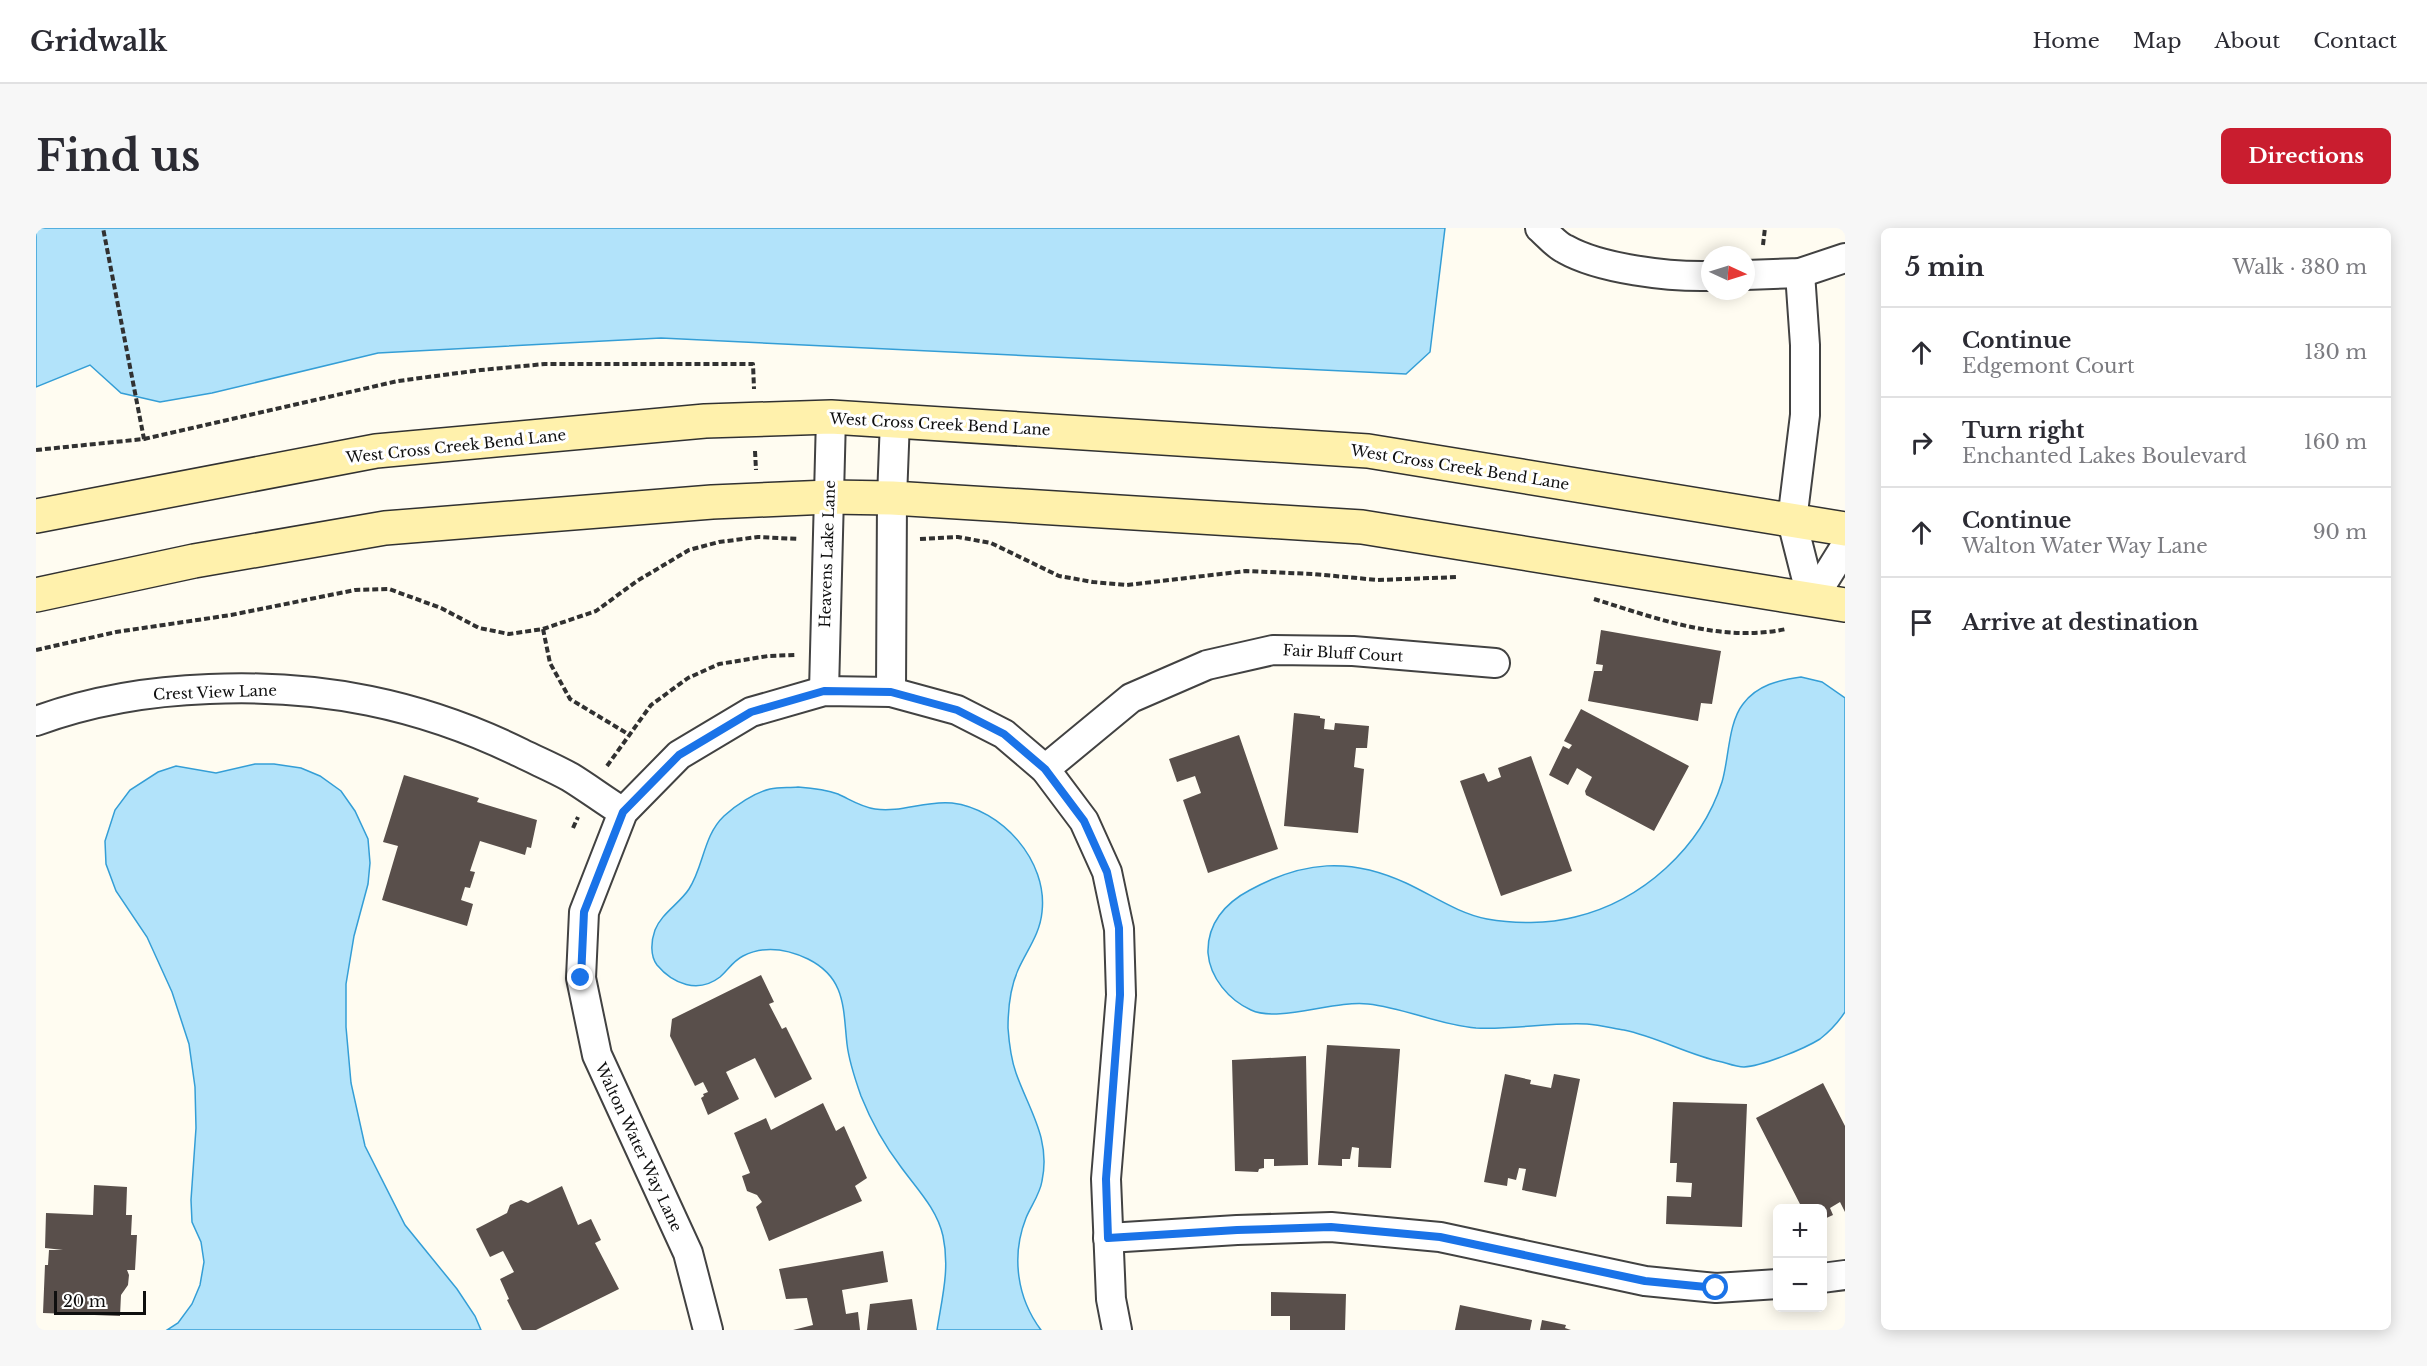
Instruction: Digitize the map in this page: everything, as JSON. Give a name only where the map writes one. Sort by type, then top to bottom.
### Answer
[{"type":"main road","name":"West Cross Creek Bend Lane","points":[[36,516],[376,451],[705,421],[831,417],[1368,451],[1845,529]]},
{"type":"main road","points":[[36,595],[194,561],[385,528],[712,502],[829,497],[892,498],[1362,527],[1845,605]]},
{"type":"street","points":[[1540,228],[1563,249],[1604,265],[1701,276]]},
{"type":"street","points":[[1755,275],[1800,273],[1845,258]]},
{"type":"street","points":[[1800,273],[1805,345],[1805,415],[1792,521],[1812,600]]},
{"type":"street","name":"Heavens Lake Lane","points":[[824,691],[831,417]]},
{"type":"street","points":[[891,692],[892,498],[895,420]]},
{"type":"street","points":[[1812,600],[1845,547]]},
{"type":"street","name":"Fair Bluff Court","points":[[1045,769],[1131,698],[1207,665],[1273,650],[1353,651],[1495,663]]},
{"type":"street","name":"Crest View Lane","points":[[36,721],[119,698],[183,690],[255,687],[325,692],[376,701],[446,721],[504,745],[568,776],[623,812]]},
{"type":"street","name":"Walton Water Way Lane","points":[[708,1330],[688,1253],[597,1055],[581,978],[584,912],[623,812],[679,755],[751,712],[824,691],[891,692],[957,710],[1004,734],[1045,769],[1084,821],[1107,872],[1119,928],[1120,995],[1106,1179],[1111,1299],[1117,1330]]},
{"type":"street","points":[[1108,1238],[1331,1227],[1440,1237],[1645,1281],[1716,1288],[1773,1284]]},
{"type":"street","points":[[1827,1277],[1845,1275]]},
{"type":"path","points":[[104,228],[144,439]]},
{"type":"path","points":[[36,450],[144,439],[398,381],[545,364],[753,364],[758,537]]},
{"type":"path","points":[[36,650],[116,632],[231,615],[356,590],[389,589],[441,608],[479,628],[509,634],[543,628],[596,611],[637,581],[689,550],[719,542],[758,537],[828,540]]},
{"type":"path","points":[[892,541],[958,537],[991,543],[1059,576],[1127,585],[1246,571],[1378,580],[1461,576]]},
{"type":"path","points":[[1591,598],[1659,620],[1705,629],[1742,634],[1789,629]]},
{"type":"path","points":[[543,628],[550,663],[570,699],[628,734]]},
{"type":"water","points":[[36,228],[1445,228],[1430,352],[1406,374],[661,338],[378,353],[212,393],[160,402],[121,393],[90,365],[36,387]]},
{"type":"water","points":[[1801,677],[1822,682],[1845,698],[1845,1012],[1827,1033],[1813,1043],[1772,1060],[1741,1067],[1697,1055],[1637,1033],[1592,1024],[1476,1028],[1449,1024],[1368,1004],[1339,1005],[1291,1013],[1262,1013],[1251,1010],[1235,1000],[1222,987],[1212,971],[1208,942],[1214,924],[1225,908],[1241,895],[1270,880],[1308,868],[1346,866],[1365,869],[1406,883],[1466,913],[1508,922],[1531,923],[1575,917],[1623,898],[1645,885],[1666,868],[1700,829],[1722,782],[1734,721],[1743,704],[1755,692],[1769,684]]},
{"type":"water","points":[[255,764],[301,768],[320,776],[341,791],[355,811],[368,839],[370,863],[368,884],[354,936],[346,984],[346,1027],[351,1083],[365,1146],[405,1225],[457,1289],[475,1316],[481,1330],[167,1330],[178,1323],[192,1304],[200,1285],[204,1262],[201,1242],[192,1222],[191,1200],[196,1128],[195,1087],[189,1044],[172,992],[147,937],[116,891],[106,864],[105,841],[115,810],[130,790],[158,772],[176,766],[216,773]]},
{"type":"water","points":[[798,787],[833,792],[875,809],[885,810],[933,803],[952,803],[970,807],[988,815],[1004,827],[1018,841],[1038,874],[1042,893],[1041,920],[1013,984],[1008,1028],[1014,1068],[1037,1125],[1044,1152],[1041,1186],[1021,1232],[1018,1262],[1026,1304],[1041,1330],[937,1330],[946,1260],[940,1226],[926,1200],[884,1142],[865,1105],[849,1057],[843,1006],[830,975],[808,959],[792,953],[768,949],[743,956],[712,982],[695,986],[678,982],[670,977],[657,965],[653,957],[655,930],[689,889],[717,824],[734,808],[758,793],[773,788]]},
{"type":"building","points":[[1601,630],[1721,651],[1712,704],[1701,703],[1698,721],[1588,701],[1594,671],[1602,671],[1603,665],[1596,664]]},
{"type":"building","points":[[1581,709],[1689,766],[1654,831],[1586,795],[1585,791],[1592,777],[1577,768],[1568,785],[1549,775],[1563,746],[1569,749],[1572,745],[1564,741]]},
{"type":"building","points":[[1294,713],[1320,716],[1325,719],[1324,729],[1334,730],[1335,723],[1369,726],[1367,748],[1356,748],[1354,767],[1364,769],[1358,833],[1284,826]]},
{"type":"building","points":[[1239,735],[1278,849],[1208,873],[1183,800],[1201,793],[1195,776],[1177,782],[1169,759]]},
{"type":"building","points":[[1531,756],[1572,871],[1501,896],[1460,781],[1484,773],[1488,782],[1501,777],[1498,768]]},
{"type":"building","points":[[404,775],[479,798],[477,802],[537,820],[531,848],[527,847],[525,855],[480,841],[470,871],[475,872],[470,888],[465,887],[461,900],[473,904],[467,926],[382,900],[398,846],[383,842]]},
{"type":"building","points":[[761,975],[774,1002],[769,1004],[782,1029],[786,1027],[812,1079],[775,1098],[755,1058],[726,1072],[739,1099],[708,1115],[701,1098],[708,1092],[703,1082],[695,1086],[670,1036],[672,1019]]},
{"type":"building","points":[[1327,1045],[1400,1049],[1391,1168],[1358,1167],[1359,1148],[1352,1147],[1350,1159],[1342,1159],[1342,1166],[1318,1165]]},
{"type":"building","points":[[1306,1056],[1308,1165],[1274,1166],[1274,1159],[1264,1159],[1264,1168],[1259,1169],[1258,1172],[1235,1171],[1232,1060]]},
{"type":"building","points":[[1505,1074],[1531,1080],[1530,1084],[1551,1088],[1554,1074],[1580,1079],[1556,1197],[1522,1190],[1526,1169],[1519,1168],[1516,1180],[1508,1178],[1507,1186],[1484,1182]]},
{"type":"building","points":[[1823,1083],[1845,1126],[1845,1212],[1840,1202],[1830,1208],[1833,1215],[1827,1218],[1827,1204],[1800,1204],[1756,1118]]},
{"type":"building","points":[[1673,1102],[1747,1104],[1742,1227],[1666,1224],[1667,1196],[1691,1197],[1692,1183],[1676,1182],[1677,1163],[1670,1163]]},
{"type":"building","points":[[823,1103],[836,1131],[844,1126],[867,1178],[855,1186],[862,1201],[769,1241],[756,1207],[762,1202],[757,1195],[747,1191],[742,1176],[750,1173],[734,1133],[766,1118],[771,1130]]},
{"type":"building","points":[[94,1185],[127,1187],[126,1215],[132,1215],[131,1235],[137,1235],[135,1270],[127,1270],[128,1285],[121,1295],[120,1316],[43,1313],[45,1265],[48,1265],[49,1250],[63,1250],[45,1248],[46,1213],[93,1215]]},
{"type":"building","points":[[562,1186],[578,1225],[591,1219],[601,1240],[595,1243],[619,1289],[536,1330],[522,1330],[507,1300],[509,1299],[500,1279],[514,1272],[503,1251],[490,1257],[476,1229],[507,1213],[510,1205],[521,1200],[528,1203]]},
{"type":"building","points":[[883,1251],[888,1282],[842,1290],[846,1314],[858,1312],[860,1330],[793,1330],[813,1325],[807,1298],[786,1299],[779,1269]]},
{"type":"building","points":[[1271,1292],[1346,1294],[1345,1330],[1290,1330],[1290,1316],[1271,1316]]},
{"type":"building","points":[[912,1299],[917,1330],[867,1330],[870,1304]]},
{"type":"building","points":[[1460,1305],[1532,1320],[1530,1330],[1455,1330]]},
{"type":"building","points":[[1542,1320],[1566,1325],[1565,1328],[1571,1330],[1540,1330]]},
{"type":"route","points":[[581,978],[584,912],[623,812],[679,755],[751,712],[824,691],[891,692],[957,710],[1004,734],[1045,769],[1084,821],[1107,872],[1119,928],[1120,995],[1106,1179],[1108,1238],[1331,1227],[1440,1237],[1645,1281],[1716,1288]]}]
